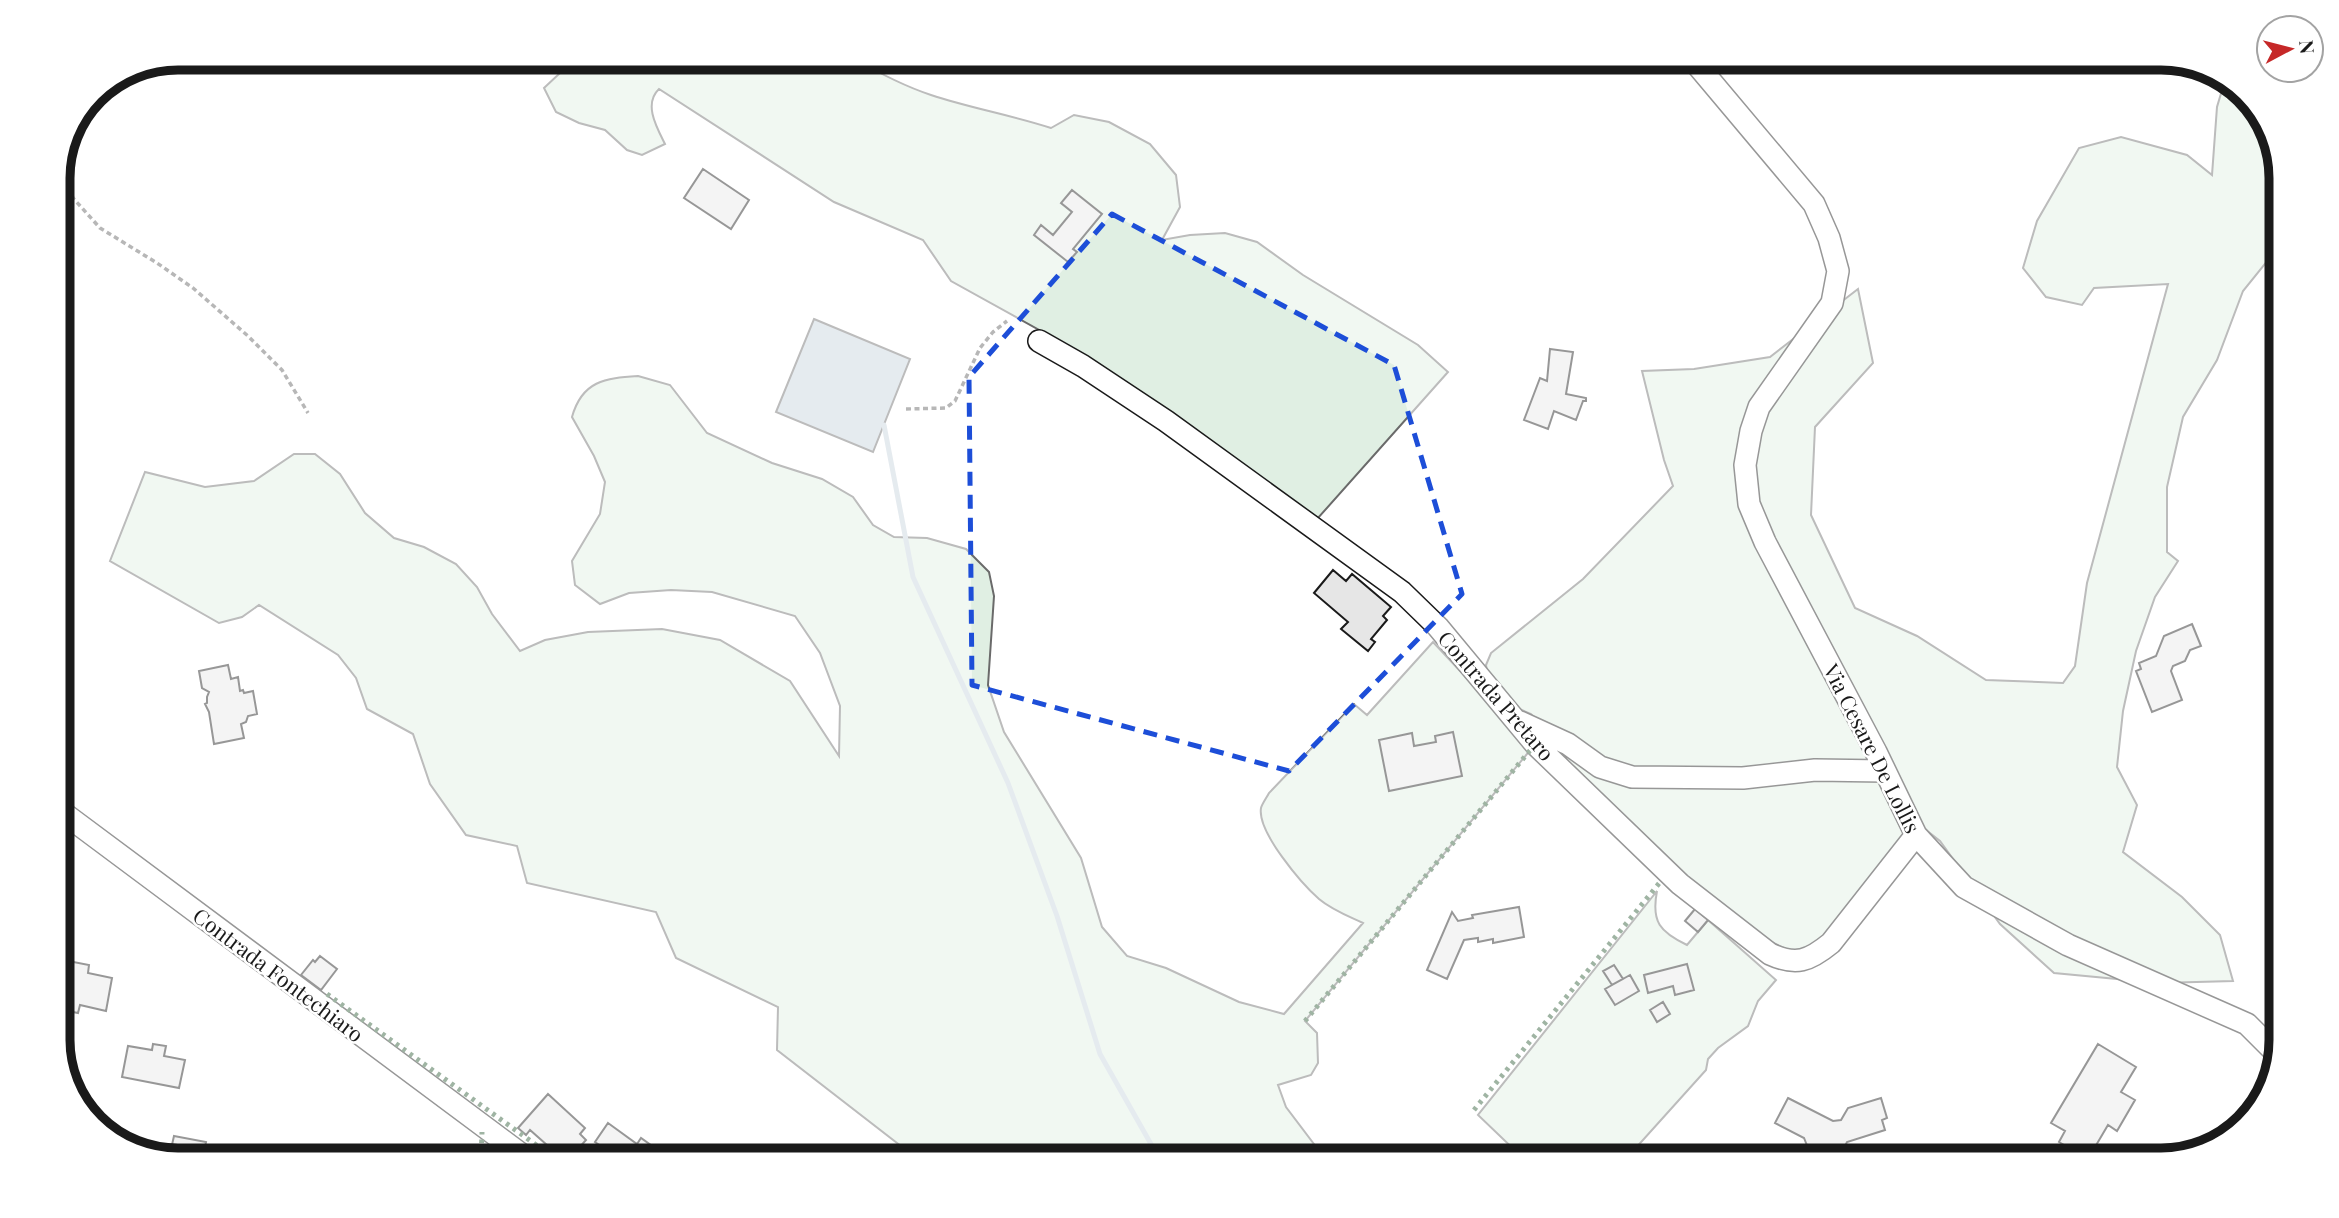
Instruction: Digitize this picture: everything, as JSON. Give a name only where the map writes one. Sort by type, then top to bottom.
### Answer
[{"type":"street","name":"Via Cesare De Lollis","points":[[1701,70],[1814,204],[1829,238],[1838,271],[1832,303],[1759,407],[1751,431],[1745,465],[1749,503],[1765,542],[1916,835],[1964,887],[2068,945],[2247,1024],[2268,1045]]},
{"type":"street","name":"Contrada Pretaro","points":[[1039,341],[1083,366],[1167,421],[1402,592],[1438,627],[1536,745],[1681,884],[1770,954],[1784,960],[1801,961],[1820,952],[1831,943],[1916,835]]},
{"type":"street","points":[[1515,720],[1567,744],[1601,767],[1632,777],[1743,778],[1815,770],[1885,771]]},
{"type":"street","name":"Contrada Fontechiaro","points":[[70,819],[512,1148]]},
{"type":"path","points":[[70,188],[73,198],[100,228],[193,288],[248,335],[282,370],[308,413]]},
{"type":"path","points":[[906,409],[946,408],[955,401],[980,348],[993,332],[1007,321]]},
{"type":"highlighted area","points":[[1112,214],[1394,365],[1462,594],[1289,771],[972,685],[969,377]]},
{"type":"green space","points":[[563,70],[876,70],[931,95],[1051,128],[1074,115],[1109,122],[1150,144],[1176,175],[1180,207],[1162,240],[1225,233],[1257,242],[1303,275],[1418,345],[1448,372],[1318,518],[1168,417],[1077,351],[951,281],[923,240],[834,202],[659,89],[654,95],[652,109],[655,124],[665,144],[642,155],[627,150],[605,130],[579,123],[556,112],[544,88]]},
{"type":"green space","points":[[2222,89],[2251,118],[2263,143],[2269,171],[2269,259],[2243,291],[2217,360],[2183,417],[2167,487],[2167,552],[2178,561],[2155,597],[2136,651],[2123,711],[2117,767],[2137,805],[2123,852],[2182,897],[2220,935],[2233,981],[2159,983],[2054,973],[2000,924],[1940,841],[1898,808],[1907,831],[1819,946],[1790,951],[1757,935],[1693,885],[1540,738],[1547,732],[1531,714],[1517,708],[1488,678],[1486,665],[1491,653],[1583,579],[1673,486],[1642,371],[1694,369],[1770,357],[1858,289],[1873,363],[1815,427],[1811,515],[1855,608],[1917,636],[1986,680],[2063,683],[2075,666],[2087,583],[2168,284],[2094,288],[2082,305],[2046,297],[2023,268],[2037,221],[2079,148],[2121,137],[2187,155],[2212,175],[2217,107]]},
{"type":"green space","points":[[638,376],[670,385],[707,433],[772,463],[822,479],[853,497],[873,525],[894,537],[927,538],[966,549],[989,572],[994,596],[988,685],[1004,732],[1081,858],[1102,927],[1127,956],[1166,968],[1239,1002],[1284,1014],[1363,923],[1324,903],[1302,882],[1273,843],[1266,830],[1261,808],[1269,793],[1354,704],[1367,715],[1433,642],[1532,748],[1305,1021],[1317,1033],[1318,1063],[1311,1075],[1278,1085],[1286,1107],[1317,1148],[1183,1148],[1171,1145],[1162,1148],[904,1148],[777,1050],[778,1007],[676,958],[656,912],[527,883],[517,846],[466,835],[430,784],[413,734],[367,709],[356,678],[338,655],[259,605],[242,617],[219,623],[110,561],[145,472],[205,487],[254,481],[294,454],[315,454],[340,474],[365,513],[394,538],[424,547],[456,564],[477,587],[492,614],[520,651],[545,640],[588,632],[662,629],[720,640],[790,681],[839,756],[840,706],[820,653],[795,616],[712,592],[671,590],[629,593],[600,604],[575,585],[572,561],[600,514],[605,482],[572,417],[576,405],[589,389],[615,378]]},
{"type":"green space","points":[[1657,891],[1657,918],[1670,935],[1687,945],[1708,920],[1776,980],[1758,1001],[1748,1026],[1718,1048],[1708,1059],[1706,1070],[1636,1148],[1512,1148],[1478,1115]]},
{"type":"shaded area","points":[[814,319],[910,359],[873,452],[776,412]]},
{"type":"building","points":[[703,169],[749,200],[731,229],[684,198]]},
{"type":"building","points":[[1072,190],[1102,214],[1073,249],[1077,252],[1068,262],[1034,235],[1041,225],[1053,235],[1072,212],[1061,203]]},
{"type":"building","points":[[1550,349],[1573,352],[1566,394],[1586,398],[1586,401],[1583,401],[1576,420],[1554,411],[1548,429],[1524,420],[1540,378],[1547,381]]},
{"type":"building","points":[[1333,570],[1346,581],[1352,574],[1391,607],[1383,616],[1387,620],[1371,639],[1375,642],[1368,651],[1341,629],[1348,622],[1314,593]]},
{"type":"building","points":[[2192,624],[2201,646],[2190,650],[2185,661],[2173,666],[2171,671],[2182,700],[2152,712],[2136,671],[2141,669],[2139,663],[2156,656],[2164,636]]},
{"type":"building","points":[[228,665],[231,679],[238,677],[240,691],[253,691],[257,714],[248,716],[246,722],[241,724],[244,738],[214,744],[209,712],[205,704],[209,692],[202,688],[199,671]]},
{"type":"building","points":[[1453,732],[1462,776],[1389,791],[1379,740],[1412,733],[1414,746],[1436,742],[1435,736]]},
{"type":"building","points":[[1519,907],[1524,937],[1493,943],[1493,939],[1478,942],[1478,938],[1464,940],[1447,979],[1427,970],[1452,912],[1458,921],[1473,918],[1472,915]]},
{"type":"building","points":[[1695,909],[1708,920],[1698,932],[1685,921]]},
{"type":"building","points":[[320,956],[337,969],[321,990],[301,975],[313,960],[315,962]]},
{"type":"building","points":[[70,961],[89,965],[88,973],[112,978],[106,1011],[80,1005],[78,1013],[70,1011]]},
{"type":"building","points":[[1687,964],[1694,990],[1675,995],[1673,986],[1648,993],[1644,975]]},
{"type":"building","points":[[1614,965],[1623,979],[1612,985],[1603,971]]},
{"type":"building","points":[[1630,975],[1639,991],[1615,1005],[1605,989]]},
{"type":"building","points":[[1663,1002],[1670,1014],[1657,1022],[1650,1010]]},
{"type":"building","points":[[153,1044],[166,1046],[164,1056],[185,1060],[179,1088],[122,1077],[128,1046],[152,1050]]},
{"type":"building","points":[[2098,1044],[2136,1067],[2121,1092],[2135,1100],[2117,1131],[2108,1125],[2094,1148],[2069,1148],[2059,1142],[2065,1131],[2051,1123]]},
{"type":"building","points":[[548,1094],[585,1128],[580,1134],[586,1140],[579,1148],[550,1148],[530,1130],[526,1135],[518,1128]]},
{"type":"building","points":[[1788,1098],[1833,1121],[1841,1120],[1848,1108],[1881,1098],[1887,1118],[1882,1120],[1885,1130],[1847,1142],[1844,1148],[1808,1148],[1804,1138],[1775,1123]]},
{"type":"building","points":[[608,1123],[637,1144],[641,1138],[655,1148],[604,1148],[595,1142]]},
{"type":"building","points":[[174,1136],[206,1142],[205,1148],[171,1148]]},
{"type":"waterway","points":[[884,425],[913,577],[1008,783],[1057,916],[1100,1054],[1153,1148]]},
{"type":"hedge","points":[[1305,1021],[1532,748]]},
{"type":"hedge","points":[[1474,1110],[1661,881]]},
{"type":"hedge","points":[[327,994],[540,1148]]},
{"type":"hedge","points":[[481,1148],[482,1132]]}]
